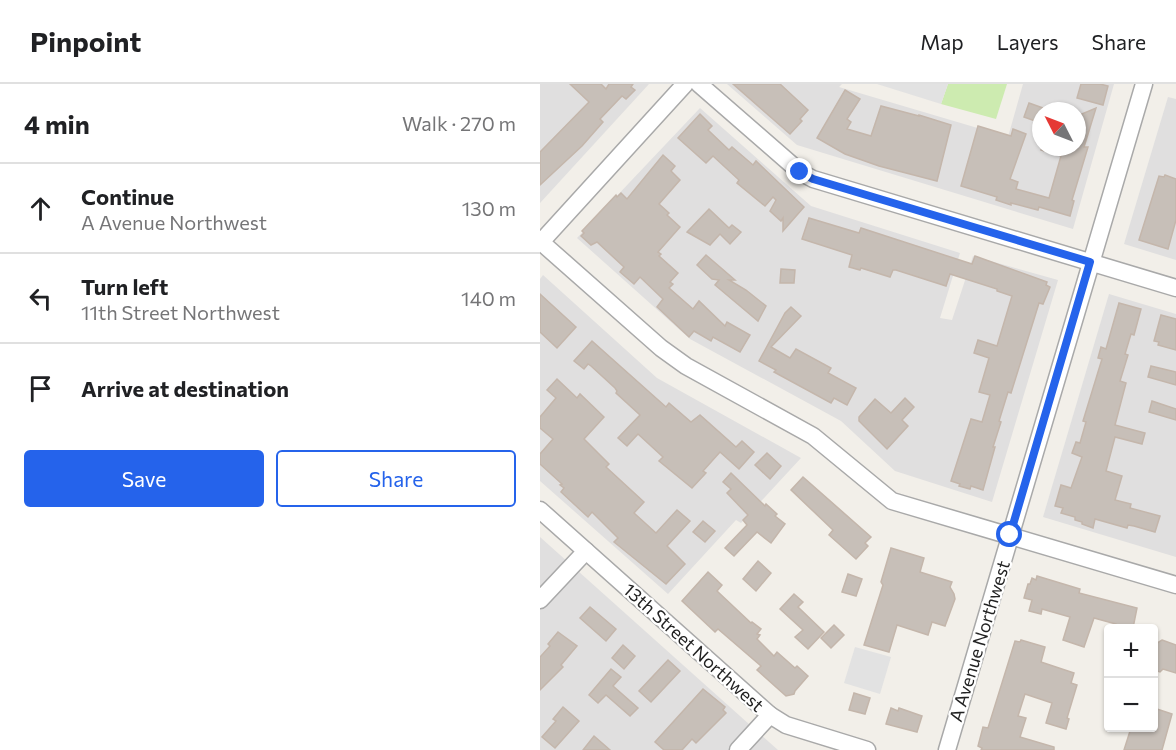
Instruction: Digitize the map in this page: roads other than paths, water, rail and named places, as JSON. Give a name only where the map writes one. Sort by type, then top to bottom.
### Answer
[{"type":"street","points":[[686,84],[540,242],[661,348],[686,366],[813,436],[892,501],[1176,585]]},
{"type":"street","points":[[699,84],[800,172],[813,179],[1176,288]]},
{"type":"street","name":"A Avenue Northwest","points":[[947,750],[1144,84]]},
{"type":"street","name":"13th Street Northwest","points":[[540,510],[770,715],[786,726],[867,750]]},
{"type":"street","points":[[540,600],[586,551]]},
{"type":"street","points":[[738,750],[770,715]]}]
